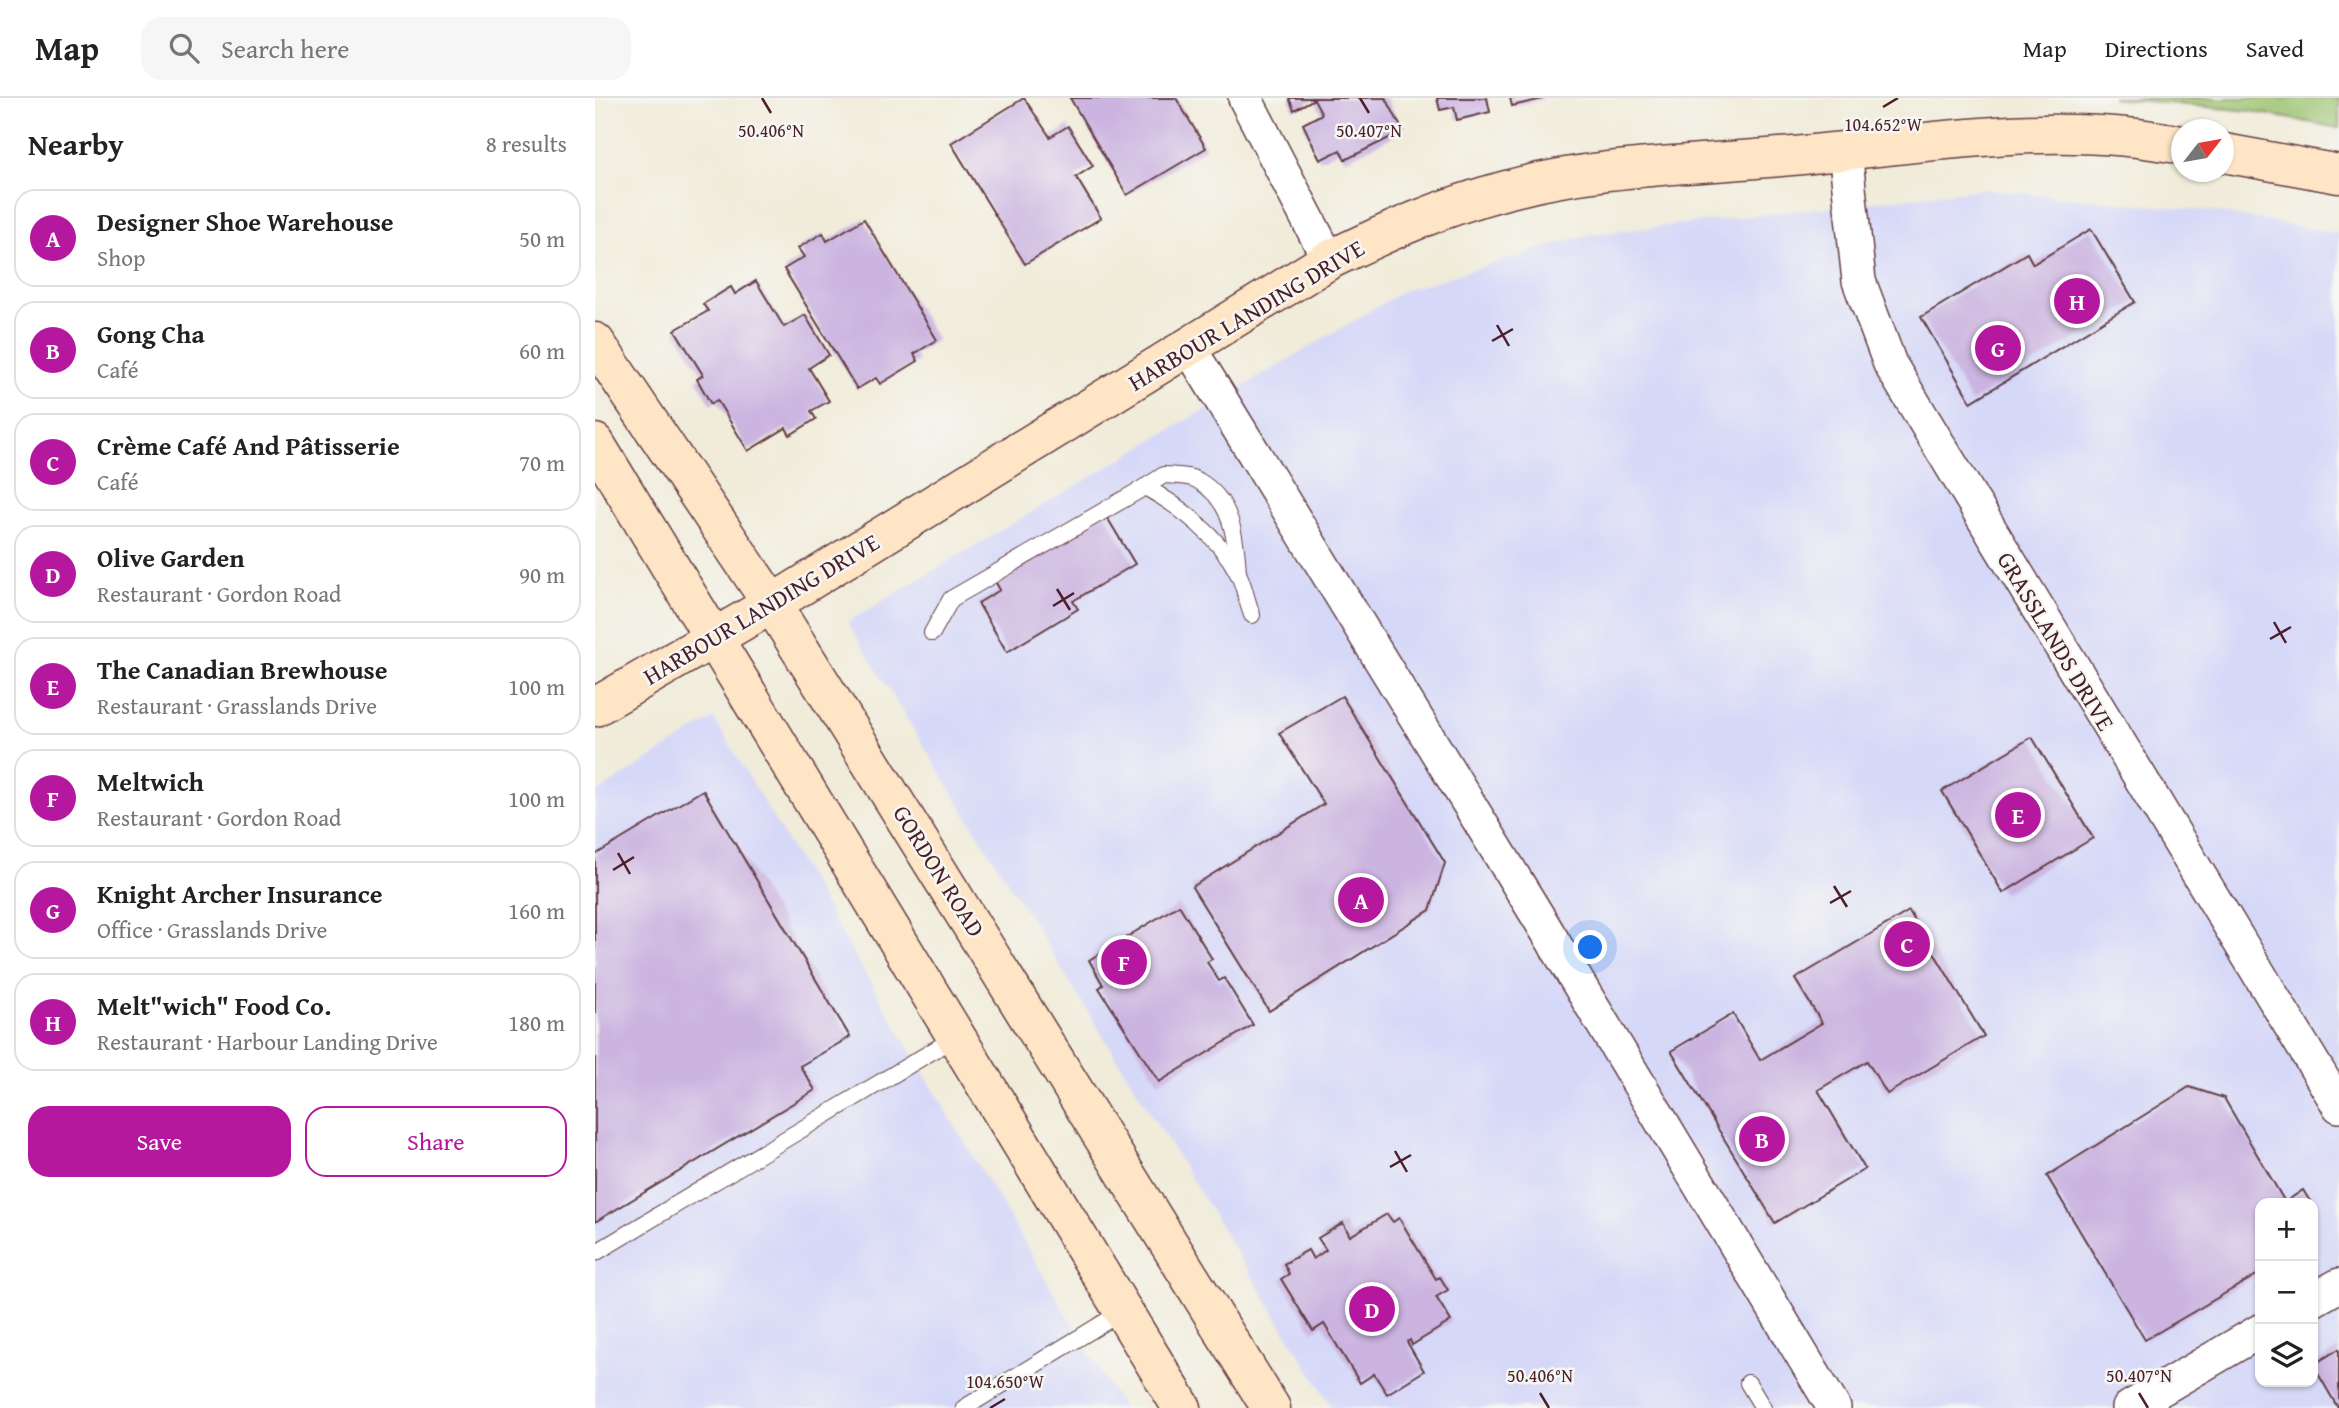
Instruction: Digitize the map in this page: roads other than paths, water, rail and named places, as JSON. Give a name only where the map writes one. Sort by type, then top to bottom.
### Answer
[{"type":"main road","name":"HARBOUR LANDING DRIVE","points":[[595,707],[772,604],[1190,349],[1329,260],[1417,218],[1508,189],[1597,174],[2028,134],[2153,139],[2171,143]]},
{"type":"main road","points":[[2234,155],[2339,174]]},
{"type":"main road","name":"GORDON ROAD","points":[[595,342],[772,604],[1271,1408]]},
{"type":"main road","points":[[595,443],[1182,1408]]},
{"type":"street","points":[[1245,98],[1329,260]]},
{"type":"street","name":"GRASSLANDS DRIVE","points":[[1845,150],[1859,281],[1890,364],[2339,1106]]},
{"type":"street","points":[[1190,349],[1545,928],[1834,1408]]},
{"type":"street","points":[[2318,1297],[2339,1285]]},
{"type":"street","points":[[2129,1408],[2255,1334]]},
{"type":"lane","points":[[932,633],[951,599],[1164,475],[1196,479],[1218,498],[1236,533],[1238,573],[1252,615]]},
{"type":"lane","points":[[1145,487],[1181,510],[1210,537],[1238,573]]},
{"type":"lane","points":[[595,1254],[956,1037]]},
{"type":"lane","points":[[964,1408],[1124,1311]]},
{"type":"lane","points":[[1748,1383],[1763,1408]]},
{"type":"place","name":"Melt\"wich\" Food Co.","points":[[2077,301]]},
{"type":"place","name":"Knight Archer Insurance","points":[[1998,348]]},
{"type":"place","name":"The Canadian Brewhouse","points":[[2018,815]]},
{"type":"place","name":"Designer Shoe Warehouse","points":[[1361,900]]},
{"type":"place","name":"Crème Café And Pâtisserie","points":[[1907,944]]},
{"type":"place","name":"Meltwich","points":[[1124,962]]},
{"type":"place","name":"Gong Cha","points":[[1762,1139]]},
{"type":"place","name":"Olive Garden","points":[[1372,1309]]}]
